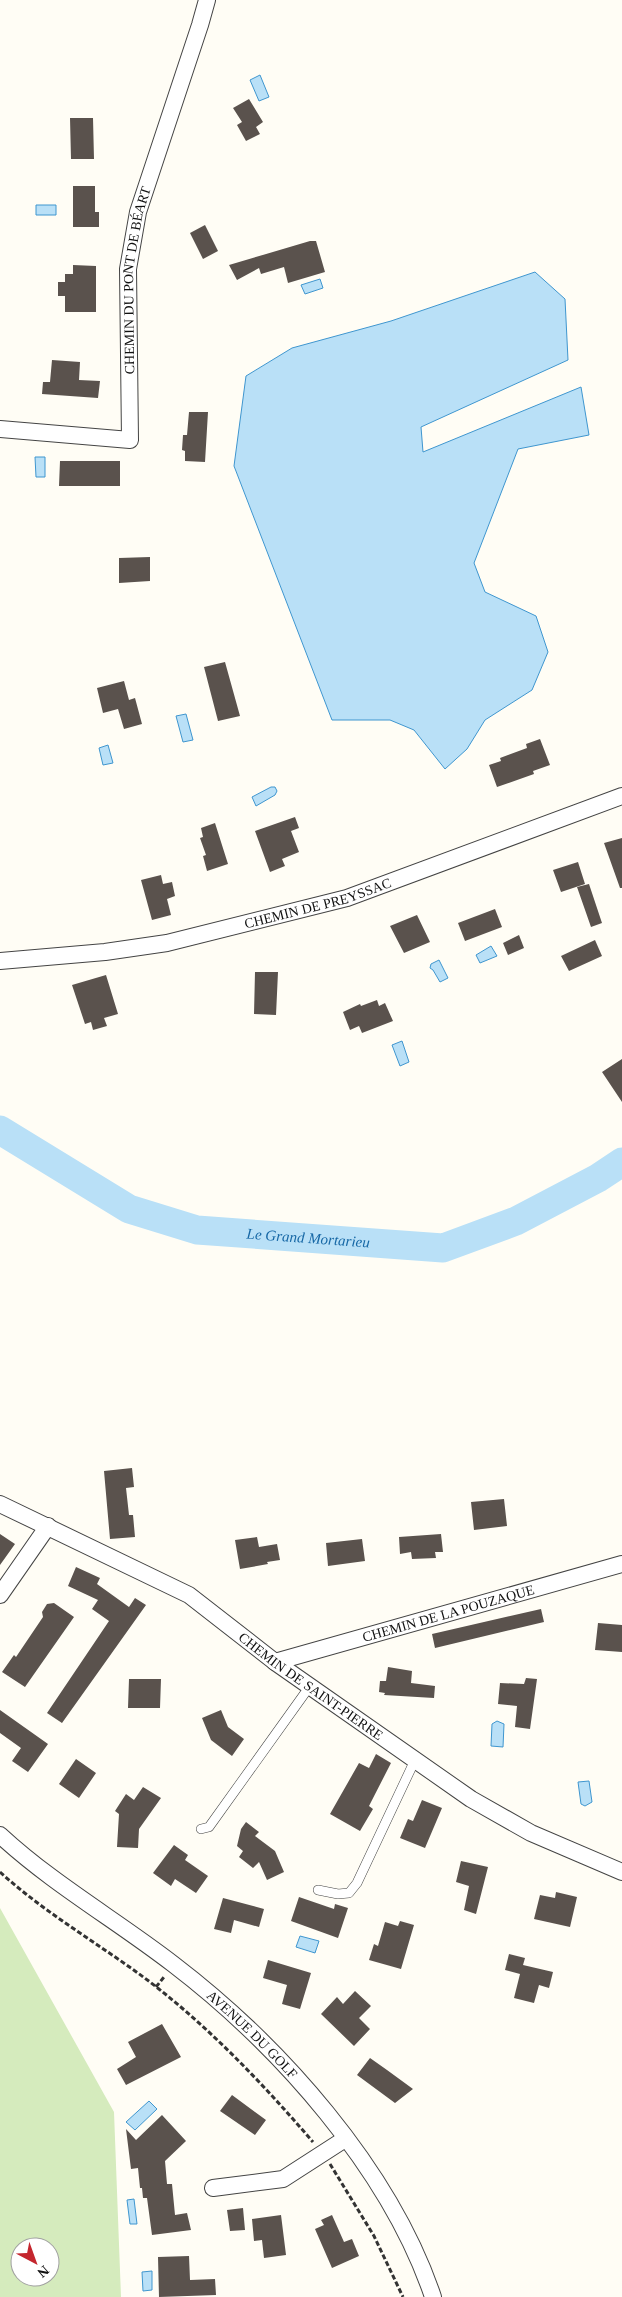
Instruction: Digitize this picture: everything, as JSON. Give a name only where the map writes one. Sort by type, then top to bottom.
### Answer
[{"type":"street","name":"CHEMIN DU PONT DE BÉART","points":[[6,429],[130,440],[128,269],[138,212],[200,25],[206,0]]},
{"type":"street","name":"CHEMIN DE PREYSSAC","points":[[0,962],[106,952],[167,943],[347,898],[622,796]]},
{"type":"street","name":"CHEMIN DE SAINT-PIERRE","points":[[0,1504],[189,1595],[275,1662],[471,1799],[531,1833],[622,1872]]},
{"type":"street","points":[[0,1596],[48,1526]]},
{"type":"street","name":"CHEMIN DE LA POUZAQUE","points":[[275,1662],[622,1564]]},
{"type":"street","name":"AVENUE DU GOLF","points":[[0,1835],[25,1858],[173,1964],[221,2003],[283,2062],[345,2139],[376,2182],[402,2226],[433,2297]]},
{"type":"street","points":[[213,2188],[284,2179],[345,2139]]},
{"type":"lane","points":[[201,1829],[209,1827],[310,1686]]},
{"type":"lane","points":[[318,1890],[338,1894],[349,1893],[357,1883],[415,1760]]},
{"type":"path","points":[[0,1872],[143,1977],[193,2017],[262,2083],[323,2153],[374,2236],[403,2297]]},
{"type":"green space","points":[[0,1908],[114,2112],[121,2297],[0,2297]]},
{"type":"water","points":[[260,75],[269,97],[259,101],[250,80]]},
{"type":"water","points":[[36,205],[56,205],[56,215],[36,215]]},
{"type":"water","points":[[535,272],[565,299],[568,360],[421,427],[423,452],[581,387],[589,435],[518,449],[474,563],[485,592],[536,616],[548,652],[532,690],[485,720],[467,749],[445,769],[414,730],[390,720],[332,720],[234,466],[246,376],[292,348],[391,321]]},
{"type":"water","points":[[320,279],[323,288],[305,294],[301,285]]},
{"type":"water","points":[[35,457],[45,457],[45,477],[36,477]]},
{"type":"water","points":[[186,714],[193,740],[183,742],[176,716]]},
{"type":"water","points":[[108,745],[113,763],[103,765],[99,748]]},
{"type":"water","points":[[271,787],[275,787],[277,791],[275,795],[256,806],[252,797]]},
{"type":"water","points":[[491,946],[497,956],[480,963],[476,955]]},
{"type":"water","points":[[439,960],[448,978],[440,982],[430,968],[431,964]]},
{"type":"water","points":[[402,1041],[409,1062],[400,1066],[392,1045]]},
{"type":"water","points":[[497,1721],[504,1724],[503,1747],[491,1746],[492,1724]]},
{"type":"water","points":[[589,1781],[592,1802],[585,1806],[581,1804],[578,1782]]},
{"type":"water","points":[[300,1936],[319,1941],[315,1953],[296,1947]]},
{"type":"water","points":[[149,2101],[157,2109],[135,2130],[126,2122]]},
{"type":"water","points":[[134,2199],[137,2224],[130,2224],[127,2200]]},
{"type":"water","points":[[152,2271],[152,2290],[143,2291],[142,2272]]},
{"type":"building","points":[[249,99],[263,122],[256,127],[260,134],[246,141],[237,125],[242,122],[233,108]]},
{"type":"building","points":[[70,118],[93,118],[94,159],[71,159]]},
{"type":"building","points":[[73,186],[95,186],[95,212],[99,212],[99,227],[73,227]]},
{"type":"building","points":[[205,225],[218,251],[203,259],[190,233]]},
{"type":"building","points":[[310,241],[316,241],[325,272],[288,283],[284,267],[261,274],[259,268],[237,280],[229,265]]},
{"type":"building","points":[[73,265],[96,266],[96,312],[65,312],[65,296],[58,296],[58,282],[65,282],[65,274],[73,274]]},
{"type":"building","points":[[52,360],[80,362],[79,380],[100,381],[98,398],[42,394],[43,382],[50,382]]},
{"type":"building","points":[[189,412],[208,412],[205,462],[185,461],[185,451],[182,450],[183,435],[187,435]]},
{"type":"building","points":[[60,461],[120,461],[120,486],[59,486]]},
{"type":"building","points":[[150,557],[150,581],[119,583],[119,558]]},
{"type":"building","points":[[225,662],[240,716],[218,721],[204,667]]},
{"type":"building","points":[[124,681],[129,700],[135,698],[142,724],[124,729],[118,709],[103,713],[97,688]]},
{"type":"building","points":[[540,739],[550,765],[533,771],[534,774],[497,787],[489,765],[501,761],[500,758],[527,748],[526,744]]},
{"type":"building","points":[[295,817],[299,828],[291,831],[299,852],[282,859],[285,866],[270,872],[255,831]]},
{"type":"building","points":[[215,823],[228,864],[207,871],[203,856],[206,855],[200,838],[203,837],[201,828]]},
{"type":"building","points":[[622,838],[622,888],[620,888],[604,843]]},
{"type":"building","points":[[578,862],[585,884],[561,892],[553,870]]},
{"type":"building","points":[[161,875],[163,884],[172,882],[175,896],[167,899],[171,915],[152,920],[141,880]]},
{"type":"building","points":[[589,884],[602,923],[591,927],[577,887]]},
{"type":"building","points":[[495,909],[502,927],[465,941],[458,923]]},
{"type":"building","points":[[417,915],[430,942],[404,953],[390,926]]},
{"type":"building","points":[[519,935],[524,948],[508,955],[503,943]]},
{"type":"building","points":[[595,940],[602,956],[569,971],[561,956]]},
{"type":"building","points":[[255,972],[278,972],[276,1015],[254,1014]]},
{"type":"building","points":[[106,975],[118,1014],[104,1018],[107,1026],[93,1030],[91,1022],[85,1024],[72,985]]},
{"type":"building","points":[[377,1000],[379,1006],[385,1003],[393,1021],[362,1033],[359,1026],[350,1030],[343,1012],[360,1004],[361,1006]]},
{"type":"building","points":[[622,1059],[622,1102],[602,1072]]},
{"type":"building","points":[[132,1468],[134,1487],[126,1488],[129,1515],[133,1515],[135,1537],[110,1539],[104,1471]]},
{"type":"building","points":[[504,1499],[507,1526],[474,1530],[471,1502]]},
{"type":"building","points":[[0,1534],[15,1544],[0,1565]]},
{"type":"building","points":[[441,1534],[443,1552],[435,1552],[436,1558],[412,1559],[411,1552],[400,1554],[399,1537]]},
{"type":"building","points":[[257,1537],[259,1547],[277,1544],[280,1560],[240,1569],[235,1540]]},
{"type":"building","points":[[362,1539],[365,1561],[328,1566],[326,1543]]},
{"type":"building","points":[[76,1567],[100,1578],[97,1584],[129,1607],[135,1598],[146,1605],[62,1723],[47,1713],[109,1621],[92,1609],[98,1600],[68,1586]]},
{"type":"building","points":[[54,1603],[74,1617],[25,1687],[2,1672],[14,1655],[16,1657],[43,1617],[42,1612],[47,1604]]},
{"type":"building","points":[[541,1609],[544,1622],[435,1648],[432,1634]]},
{"type":"building","points":[[598,1623],[622,1625],[622,1652],[595,1650]]},
{"type":"building","points":[[388,1667],[412,1671],[411,1683],[435,1686],[434,1698],[384,1695],[385,1693],[379,1692],[380,1681],[386,1681]]},
{"type":"building","points":[[526,1678],[537,1679],[530,1729],[515,1727],[517,1706],[498,1704],[500,1683],[524,1684]]},
{"type":"building","points":[[129,1679],[161,1679],[160,1708],[128,1708]]},
{"type":"building","points":[[0,1710],[48,1744],[28,1772],[12,1761],[21,1748],[0,1733]]},
{"type":"building","points":[[221,1710],[228,1727],[244,1739],[232,1756],[211,1740],[202,1718]]},
{"type":"building","points":[[376,1754],[391,1763],[369,1806],[373,1809],[360,1831],[330,1814],[359,1763],[369,1768]]},
{"type":"building","points":[[76,1759],[96,1773],[79,1798],[59,1784]]},
{"type":"building","points":[[143,1787],[161,1798],[139,1829],[138,1848],[117,1847],[119,1814],[115,1811],[126,1794],[134,1800]]},
{"type":"building","points":[[422,1800],[442,1808],[425,1848],[400,1838],[408,1819],[413,1821]]},
{"type":"building","points":[[246,1822],[259,1832],[255,1836],[275,1851],[284,1872],[267,1880],[259,1862],[253,1868],[239,1857],[243,1851],[237,1846],[241,1829]]},
{"type":"building","points":[[174,1845],[188,1855],[185,1860],[208,1876],[196,1893],[175,1879],[171,1886],[153,1873]]},
{"type":"building","points":[[461,1861],[488,1867],[476,1914],[464,1910],[469,1886],[456,1882]]},
{"type":"building","points":[[556,1892],[577,1897],[570,1927],[534,1919],[540,1895],[555,1898]]},
{"type":"building","points":[[299,1897],[334,1909],[335,1904],[348,1908],[338,1938],[291,1921]]},
{"type":"building","points":[[223,1898],[264,1909],[259,1927],[234,1920],[231,1933],[214,1929]]},
{"type":"building","points":[[400,1921],[414,1925],[401,1969],[369,1960],[374,1944],[378,1946],[385,1922],[398,1926]]},
{"type":"building","points":[[509,1954],[525,1958],[523,1965],[553,1972],[549,1988],[539,1985],[534,2003],[514,1998],[520,1974],[505,1970]]},
{"type":"building","points":[[268,1960],[311,1973],[300,2009],[282,2004],[287,1985],[263,1978]]},
{"type":"building","points":[[355,1991],[371,2006],[359,2018],[370,2029],[354,2046],[321,2014],[337,1997],[343,2004]]},
{"type":"building","points":[[162,2024],[181,2057],[126,2085],[117,2069],[136,2057],[128,2042]]},
{"type":"building","points":[[370,2058],[413,2089],[395,2103],[357,2075]]},
{"type":"building","points":[[232,2095],[266,2120],[255,2135],[220,2111]]},
{"type":"building","points":[[162,2115],[186,2141],[165,2161],[167,2184],[172,2184],[175,2215],[187,2213],[191,2230],[152,2235],[147,2198],[143,2198],[142,2188],[140,2188],[138,2168],[131,2169],[126,2129],[136,2140]]},
{"type":"building","points":[[243,2208],[245,2230],[230,2231],[227,2210]]},
{"type":"building","points":[[281,2215],[286,2255],[264,2258],[262,2240],[254,2241],[252,2219]]},
{"type":"building","points":[[332,2215],[344,2242],[352,2239],[359,2256],[332,2268],[315,2229],[324,2225],[321,2220]]},
{"type":"building","points":[[189,2256],[190,2280],[215,2279],[216,2295],[159,2297],[158,2257]]},
{"type":"waterway","name":"Le Grand Mortarieu","points":[[0,1130],[129,1209],[197,1230],[443,1248],[516,1221],[598,1178],[622,1162]]}]
